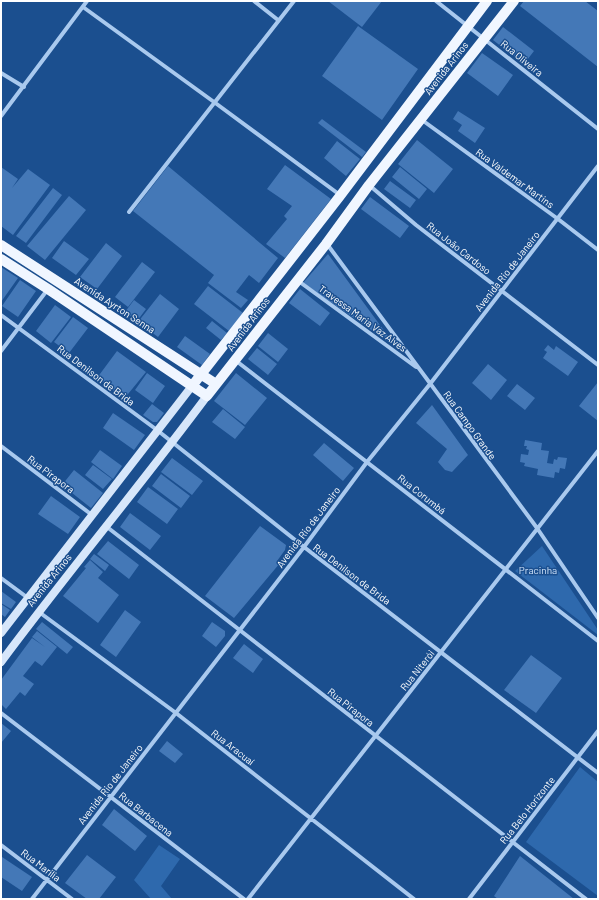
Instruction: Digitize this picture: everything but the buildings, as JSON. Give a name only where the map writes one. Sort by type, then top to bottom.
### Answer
[{"type":"main road","name":"Avenida Arinos","points":[[1,633],[340,196],[487,1]]},
{"type":"main road","name":"Avenida Arinos","points":[[1,662],[514,1]]},
{"type":"main road","name":"Avenida Ayrton Senna","points":[[1,245],[216,384]]},
{"type":"main road","points":[[1,259],[207,396]]},
{"type":"main road","points":[[134,347],[141,336]]},
{"type":"street","points":[[1,116],[87,1]]},
{"type":"street","points":[[254,1],[278,20]]},
{"type":"street","points":[[129,212],[294,1]]},
{"type":"street","name":"Rua Oliveira","points":[[436,1],[485,38],[598,129]]},
{"type":"street","points":[[82,7],[214,102],[340,196]]},
{"type":"street","points":[[1,73],[24,87]]},
{"type":"street","name":"Rua Valdemar Martins","points":[[422,120],[598,250]]},
{"type":"street","name":"Avenida Rio de Janeiro","points":[[32,899],[598,166]]},
{"type":"street","name":"Rua João Cardoso","points":[[369,186],[416,225],[598,365]]},
{"type":"street","name":"Rua Campo Grande","points":[[326,244],[537,528],[598,618]]},
{"type":"street","points":[[1,351],[55,280]]},
{"type":"street","name":"Travessa Maria Vaz Alves","points":[[297,280],[419,370]]},
{"type":"street","name":"Rua Denilson de Brida","points":[[1,315],[157,430],[304,547],[598,773]]},
{"type":"street","name":"Rua Corumbá","points":[[236,360],[598,641]]},
{"type":"street","name":"Rua Pirapora","points":[[1,446],[92,515]]},
{"type":"street","name":"Rua Niterói","points":[[248,899],[598,450]]},
{"type":"street","name":"Rua Pirapora","points":[[107,527],[586,899]]},
{"type":"street","points":[[1,578],[28,598]]},
{"type":"street","name":"Rua Aracuaí","points":[[39,612],[176,713],[414,899]]},
{"type":"street","name":"Rua Barbacena","points":[[1,713],[244,899]]},
{"type":"street","name":"Rua Belo Horizonte","points":[[469,899],[598,731]]},
{"type":"street","name":"Rua Marília","points":[[1,844],[72,899]]},
{"type":"green space","name":"Pracinha","points":[[542,546],[598,630],[598,635],[515,571]]},
{"type":"green space","points":[[580,767],[598,782],[598,896],[526,842]]},
{"type":"green space","points":[[159,845],[180,859],[161,886],[172,899],[151,899],[134,880]]}]
